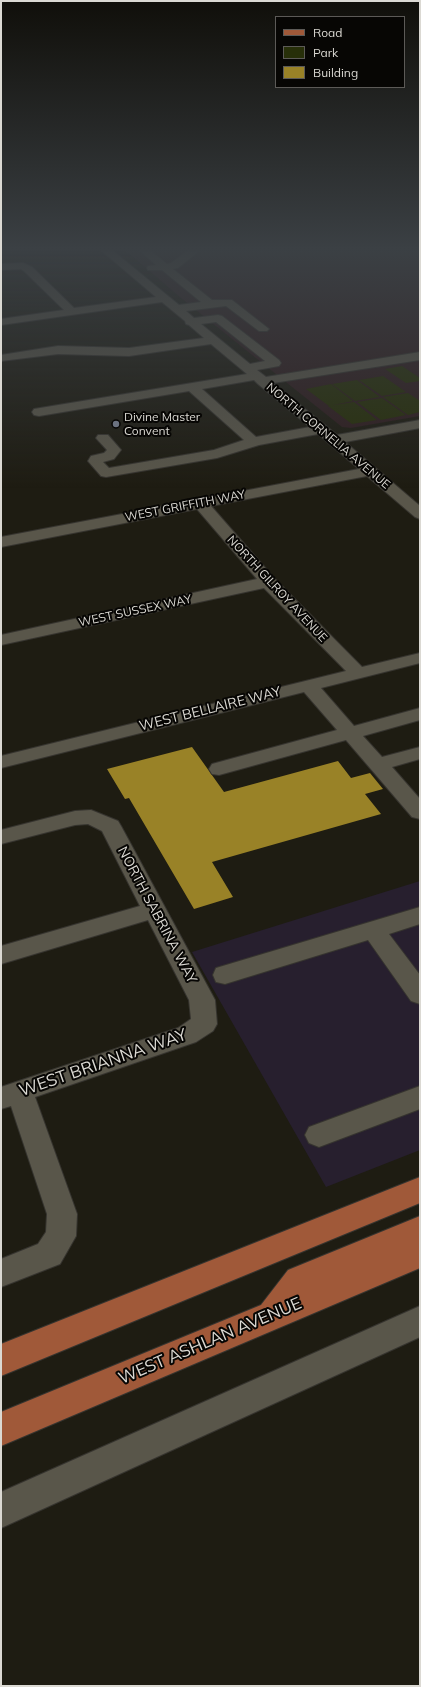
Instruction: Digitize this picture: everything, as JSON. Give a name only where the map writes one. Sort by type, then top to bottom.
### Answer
[{"type":"main road","points":[[1,1360],[420,1190]]},
{"type":"main road","points":[[271,1316],[299,1280],[420,1230]]},
{"type":"main road","name":"WEST ASHLAN AVENUE","points":[[1,1429],[420,1253]]},
{"type":"street","name":"NORTH CORNELIA AVENUE","points":[[199,330],[322,429],[420,514]]},
{"type":"street","points":[[233,330],[275,363],[246,368]]},
{"type":"street","points":[[2,358],[58,350],[129,352],[212,340]]},
{"type":"street","points":[[39,412],[193,386],[420,356]]},
{"type":"street","points":[[193,386],[192,388],[252,440],[256,441]]},
{"type":"street","points":[[334,440],[420,424]]},
{"type":"street","points":[[104,438],[114,450],[109,456],[96,459],[95,461],[106,473],[217,454],[256,441],[322,429]]},
{"type":"street","name":"WEST GRIFFITH WAY","points":[[1,542],[369,470]]},
{"type":"street","name":"NORTH GILROY AVENUE","points":[[200,503],[268,582],[357,672]]},
{"type":"street","name":"WEST SUSSEX WAY","points":[[1,640],[268,582]]},
{"type":"street","name":"WEST BELLAIRE WAY","points":[[1,762],[357,672],[420,658]]},
{"type":"street","points":[[308,685],[378,764],[416,801]]},
{"type":"street","points":[[219,769],[420,714]]},
{"type":"street","points":[[378,764],[420,752]]},
{"type":"street","name":"NORTH SABRINA WAY","points":[[1,837],[75,818],[91,817],[110,826],[202,1000],[204,1024]]},
{"type":"street","points":[[1,955],[154,910]]},
{"type":"street","points":[[225,975],[420,915]]},
{"type":"street","points":[[373,930],[420,994]]},
{"type":"street","name":"WEST BRIANNA WAY","points":[[11,1095],[187,1035],[204,1024]]},
{"type":"street","points":[[1,1273],[50,1254],[61,1236],[62,1214],[11,1095]]},
{"type":"street","points":[[319,1135],[418,1100]]},
{"type":"street","points":[[1,1510],[420,1321]]},
{"type":"shaded area","points":[[221,330],[420,330],[420,416],[351,428],[342,427]]},
{"type":"shaded area","points":[[420,881],[420,1150],[326,1187],[192,952]]},
{"type":"green space","points":[[402,366],[420,378],[420,381],[406,383],[385,369]]},
{"type":"green space","points":[[383,376],[406,392],[382,396],[359,380]]},
{"type":"green space","points":[[357,380],[380,397],[355,401],[332,384]]},
{"type":"green space","points":[[331,384],[353,401],[329,406],[306,389]]},
{"type":"green space","points":[[408,393],[420,401],[420,412],[408,415],[383,397]]},
{"type":"green space","points":[[382,398],[406,415],[381,420],[357,402]]},
{"type":"green space","points":[[354,402],[377,420],[352,424],[328,406]]},
{"type":"building","points":[[192,747],[224,792],[338,761],[351,778],[370,773],[383,789],[365,794],[381,814],[212,862],[233,897],[194,909],[129,798],[125,799],[107,769]]},
{"type":"place","name":"Divine Master Convent","points":[[116,424]]}]
